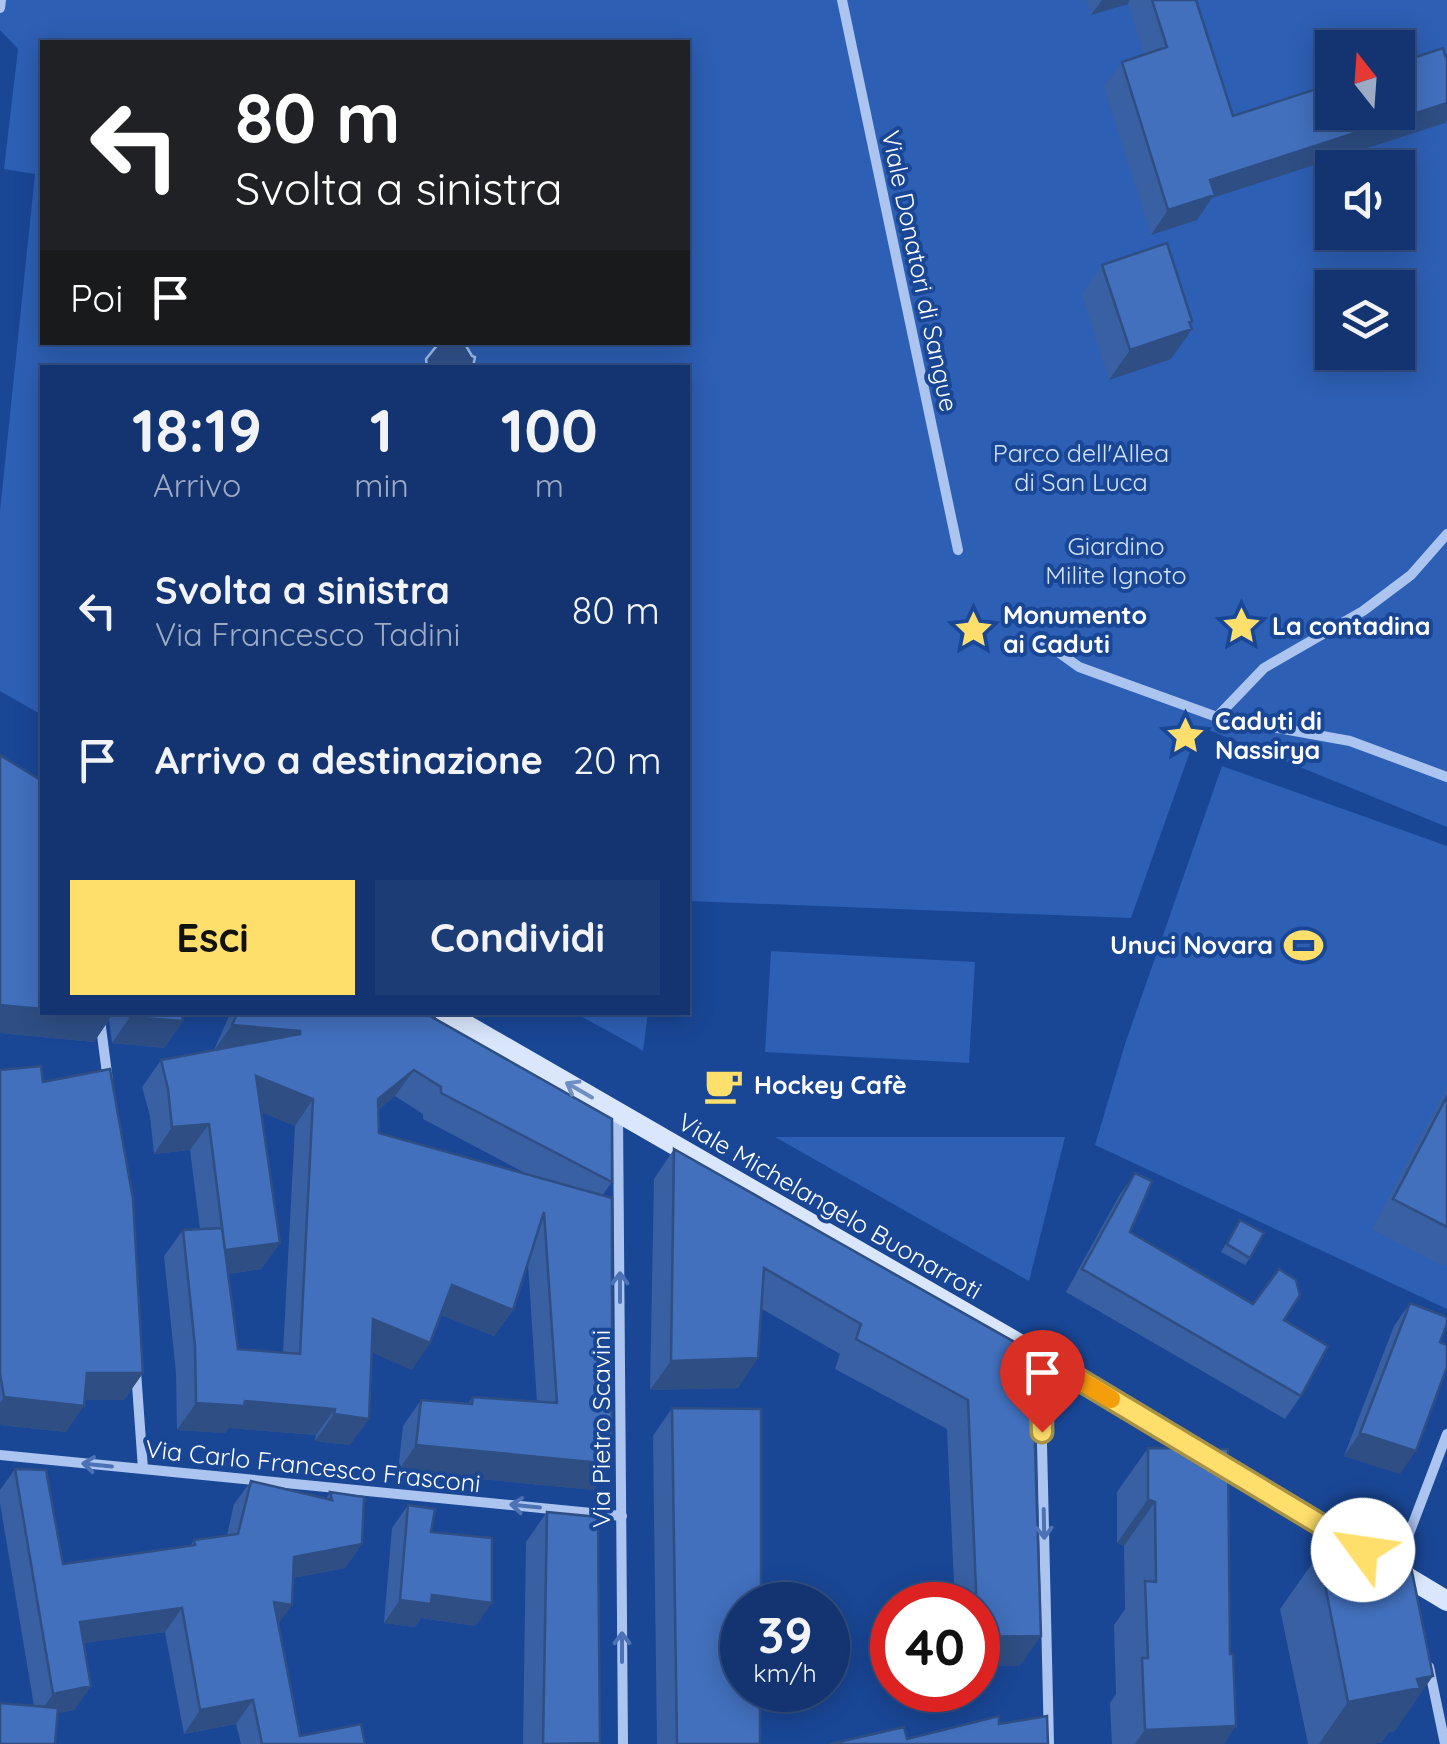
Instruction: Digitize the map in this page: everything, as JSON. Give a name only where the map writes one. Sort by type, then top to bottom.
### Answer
[{"type":"street","points":[[0,8],[1,0]]},
{"type":"street","name":"Viale Donatori di Sangue","points":[[842,0],[958,550]]},
{"type":"street","points":[[1217,717],[1264,668],[1363,611],[1411,576],[1447,534]]},
{"type":"street","points":[[1043,641],[1080,666],[1217,717],[1350,741],[1447,778]]},
{"type":"street","points":[[99,1015],[109,1090]]},
{"type":"street","name":"Viale Michelangelo Buonarroti","points":[[449,1015],[1040,1356],[1403,1580],[1447,1601]]},
{"type":"street","name":"Via Pietro Scavini","points":[[618,1113],[623,1744]]},
{"type":"street","points":[[135,1356],[143,1469]]},
{"type":"street","points":[[1040,1356],[1049,1744]]},
{"type":"street","points":[[1403,1580],[1447,1434]]},
{"type":"street","name":"Via Carlo Francesco Frasconi","points":[[0,1456],[622,1516]]},
{"type":"street","points":[[1425,1650],[1445,1744]]},
{"type":"green space","name":"Parco dell'Allea di San Luca","points":[[0,0],[1447,0],[1447,827],[1199,726],[1131,918],[690,901],[690,365],[40,365],[40,714],[0,691],[0,511],[35,174],[4,169],[18,49],[0,30]]},
{"type":"green space","name":"Unuci Novara","points":[[1222,766],[1447,846],[1447,1309],[1095,1145],[1125,1044]]},
{"type":"green space","points":[[771,951],[975,962],[969,1063],[765,1052]]},
{"type":"green space","points":[[579,1015],[648,1015],[643,1051]]},
{"type":"green space","points":[[775,1137],[1065,1137],[1029,1281]]},
{"type":"shaded area","points":[[437,345],[466,345],[475,357],[473,365],[427,365],[426,359]]},
{"type":"building","points":[[1152,0],[1196,0],[1233,116],[1315,89],[1315,130],[1364,130],[1210,180],[1215,195],[1168,210],[1122,62],[1167,47]]},
{"type":"building","points":[[1443,48],[1447,55],[1447,103],[1415,113],[1415,57]]},
{"type":"building","points":[[1167,243],[1192,329],[1130,350],[1102,265]]},
{"type":"building","points":[[0,755],[40,780],[40,1009],[0,1005]]},
{"type":"building","points":[[182,1015],[183,1021],[130,1017]]},
{"type":"building","points":[[237,1015],[428,1015],[612,1119],[612,1182],[441,1093],[441,1087],[414,1070],[378,1099],[379,1133],[612,1198],[612,1365],[604,1365],[604,1408],[612,1408],[612,1464],[416,1445],[421,1400],[472,1404],[473,1397],[557,1403],[544,1212],[513,1310],[452,1285],[430,1343],[373,1319],[369,1419],[334,1414],[335,1409],[245,1401],[244,1406],[196,1403],[195,1346],[183,1230],[222,1228],[225,1250],[209,1124],[172,1127],[161,1060],[300,1031],[232,1025]],"holes":[[[256,1076],[313,1099],[300,1354],[238,1349],[225,1250],[280,1243]]]},
{"type":"building","points":[[41,1066],[43,1082],[110,1069],[133,1199],[143,1373],[87,1373],[84,1406],[4,1397],[0,1374],[0,1070]]},
{"type":"building","points":[[1447,1096],[1447,1227],[1393,1199]]},
{"type":"building","points":[[674,1149],[1032,1352],[1041,1636],[1000,1637],[1000,1582],[976,1582],[968,1400],[856,1339],[861,1324],[764,1268],[758,1358],[671,1361]]},
{"type":"building","points":[[1135,1173],[1152,1181],[1130,1232],[1253,1304],[1279,1269],[1296,1280],[1300,1295],[1284,1320],[1328,1346],[1301,1396],[1082,1269]]},
{"type":"building","points":[[1240,1220],[1264,1233],[1250,1258],[1227,1244]]},
{"type":"building","points":[[1410,1303],[1447,1317],[1440,1342],[1447,1345],[1447,1367],[1416,1451],[1360,1433]]},
{"type":"building","points":[[672,1408],[761,1409],[761,1582],[720,1582],[720,1712],[760,1712],[760,1744],[677,1744]]},
{"type":"building","points":[[1148,1448],[1228,1449],[1230,1654],[1236,1726],[1145,1730],[1145,1581],[1156,1582],[1155,1502],[1148,1499]]},
{"type":"building","points":[[15,1469],[46,1470],[63,1564],[195,1545],[194,1540],[238,1534],[251,1481],[332,1500],[330,1492],[364,1497],[362,1544],[294,1557],[292,1605],[274,1602],[300,1736],[361,1724],[365,1744],[262,1744],[253,1700],[200,1710],[182,1608],[80,1622],[91,1686],[53,1694]]},
{"type":"building","points":[[408,1505],[435,1509],[431,1532],[492,1538],[492,1603],[432,1595],[431,1604],[400,1600]]},
{"type":"building","points":[[547,1512],[598,1517],[600,1743],[543,1744]]},
{"type":"building","points":[[1405,1537],[1433,1676],[1417,1679],[1420,1688],[1348,1702],[1319,1554]]},
{"type":"building","points":[[0,1703],[58,1708],[55,1744],[0,1744]]},
{"type":"building","points":[[999,1716],[999,1724],[1047,1716],[1048,1744],[830,1744],[904,1727],[907,1739]]},
{"type":"slow traffic","points":[[1040,1364],[1040,1356],[1111,1399]]},
{"type":"place","name":"La contadina","points":[[1242,626]]},
{"type":"place","name":"Monumento ai Caduti","points":[[973,629]]},
{"type":"place","name":"Caduti di Nassirya","points":[[1185,735]]},
{"type":"place","name":"Unuci Novara","points":[[1303,945]]},
{"type":"place","name":"Hockey Cafè","points":[[724,1085]]},
{"type":"route","points":[[1042,1432],[1040,1356],[1363,1550]]},
{"type":"park label","name":"Giardino Milite Ignoto","points":[[1116,560]]}]
